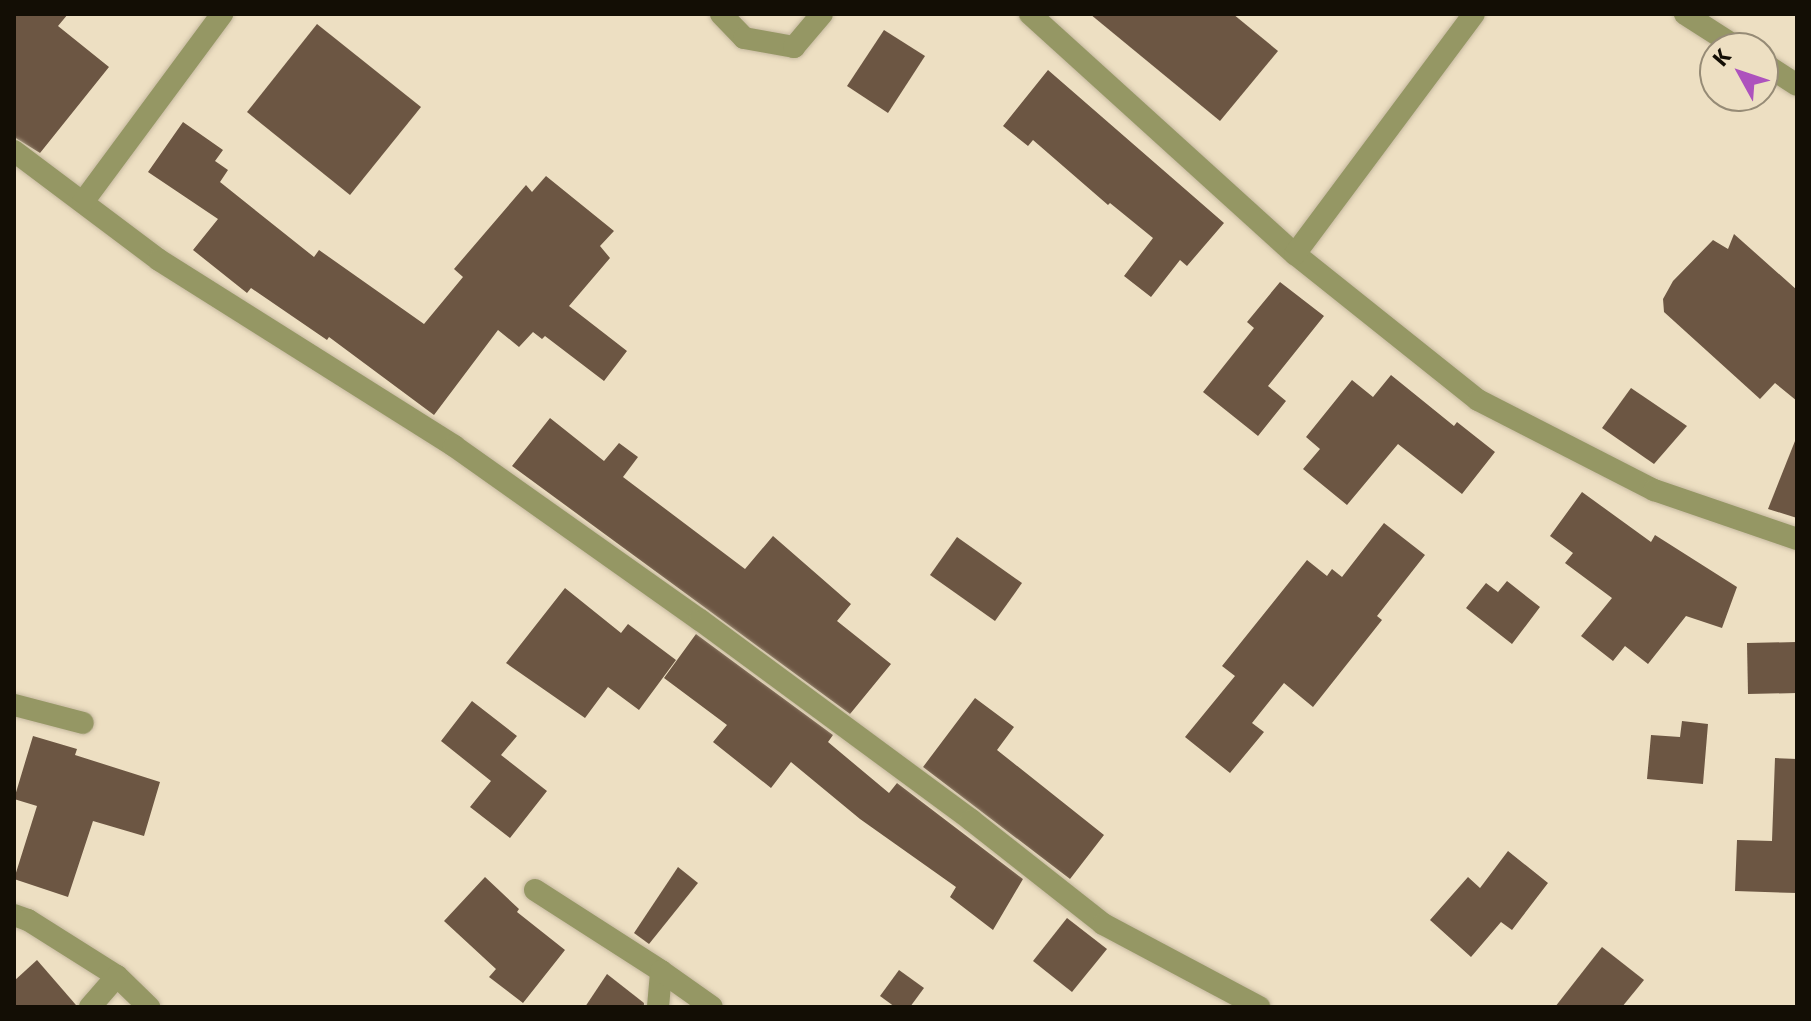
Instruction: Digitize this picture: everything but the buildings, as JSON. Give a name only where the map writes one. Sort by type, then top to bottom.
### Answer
[{"type":"street","points":[[83,202],[222,14]]},
{"type":"street","points":[[721,14],[744,38],[794,47],[822,14]]},
{"type":"street","points":[[1030,14],[1295,254],[1478,400],[1654,490],[1797,539]]},
{"type":"street","points":[[1295,254],[1474,14]]},
{"type":"street","points":[[1685,14],[1713,32]]},
{"type":"street","points":[[1779,73],[1797,85]]},
{"type":"street","points":[[14,151],[159,260],[454,446],[971,820],[1103,924],[1259,1007]]},
{"type":"street","points":[[14,705],[83,723]]},
{"type":"street","points":[[535,890],[712,1007]]},
{"type":"street","points":[[14,915],[28,920],[117,976],[149,1007]]},
{"type":"street","points":[[658,1007],[661,971]]},
{"type":"street","points":[[90,1007],[117,976]]}]
